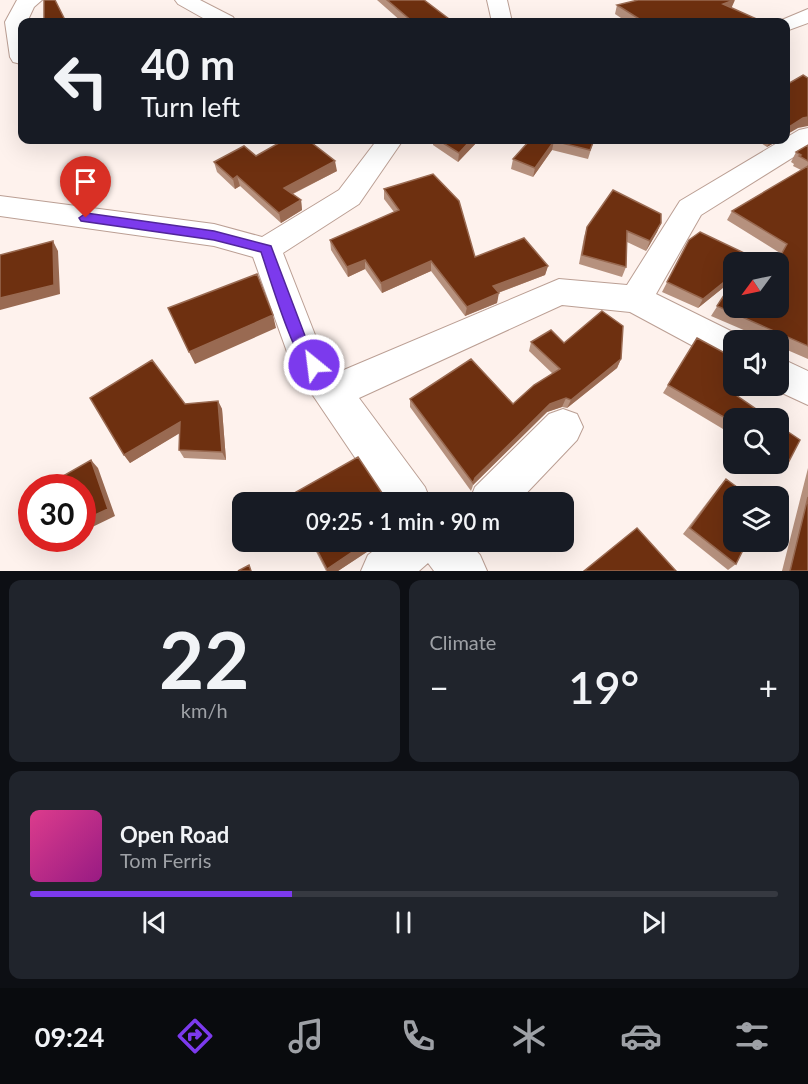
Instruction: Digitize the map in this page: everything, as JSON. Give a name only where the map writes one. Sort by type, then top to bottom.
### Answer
[{"type":"street","points":[[18,36],[16,22],[25,3],[32,0]]},
{"type":"street","points":[[185,0],[218,18]]},
{"type":"street","points":[[497,0],[501,18]]},
{"type":"street","points":[[790,23],[808,15]]},
{"type":"street","points":[[636,299],[690,208],[808,136]]},
{"type":"street","points":[[0,206],[214,235],[266,249],[349,197],[387,144]]},
{"type":"street","points":[[266,249],[304,352],[403,492]]},
{"type":"street","points":[[333,392],[559,292],[636,299],[723,344]]},
{"type":"street","points":[[789,379],[808,389]]},
{"type":"street","points":[[500,492],[563,427]]},
{"type":"street","points":[[384,571],[436,552]]},
{"type":"building","points":[[44,0],[55,0],[64,18],[44,18]]},
{"type":"building","points":[[387,0],[424,0],[448,18],[408,18]]},
{"type":"building","points":[[638,0],[734,0],[723,4],[754,18],[638,18],[617,5]]},
{"type":"building","points":[[803,75],[808,78],[808,117],[790,126],[790,83]]},
{"type":"building","points":[[277,144],[313,144],[335,161],[284,188],[301,200],[279,213],[237,176],[233,179],[214,162],[244,146],[256,156]]},
{"type":"building","points":[[444,144],[467,144],[459,153]]},
{"type":"building","points":[[526,144],[552,144],[535,168],[513,159]]},
{"type":"building","points":[[566,144],[592,144],[590,150]]},
{"type":"building","points":[[808,145],[808,161],[796,152]]},
{"type":"building","points":[[808,166],[808,346],[789,338],[789,330],[772,330],[744,318],[789,318],[789,252],[783,252],[787,244],[732,211]]},
{"type":"building","points":[[433,174],[459,201],[475,257],[524,238],[548,266],[493,286],[499,293],[467,307],[431,261],[381,283],[365,260],[347,267],[330,240],[399,210],[384,189]]},
{"type":"building","points":[[613,190],[661,214],[661,223],[650,241],[627,231],[626,267],[582,255],[587,227]]},
{"type":"building","points":[[700,232],[742,252],[723,252],[723,283],[703,299],[667,282],[689,240]]},
{"type":"building","points":[[53,241],[54,285],[0,298],[0,255]]},
{"type":"building","points":[[257,274],[273,315],[189,352],[168,308]]},
{"type":"building","points":[[723,297],[723,309],[717,306]]},
{"type":"building","points":[[602,311],[623,326],[621,359],[571,400],[566,398],[550,404],[475,478],[473,483],[410,399],[471,359],[513,404],[534,385],[560,369],[531,342],[551,330],[564,343]]},
{"type":"building","points":[[697,338],[723,352],[723,396],[737,396],[755,408],[723,408],[723,417],[668,385]]},
{"type":"building","points":[[152,360],[185,404],[218,401],[222,452],[179,450],[180,422],[124,455],[90,398]]},
{"type":"building","points":[[789,432],[800,440],[789,461]]},
{"type":"building","points":[[358,457],[381,492],[296,492]]},
{"type":"building","points":[[91,460],[96,474],[66,474]]},
{"type":"building","points":[[96,474],[108,509],[96,515]]},
{"type":"building","points":[[726,479],[735,486],[723,486],[723,552],[742,552],[736,564],[690,528]]},
{"type":"building","points":[[808,497],[808,571],[790,571]]},
{"type":"building","points":[[637,528],[676,571],[584,571]]},
{"type":"building","points":[[318,552],[352,552],[327,569]]},
{"type":"building","points":[[249,565],[251,571],[238,571]]},
{"type":"route","points":[[86,218],[214,235],[266,249],[304,352],[314,365]]}]
